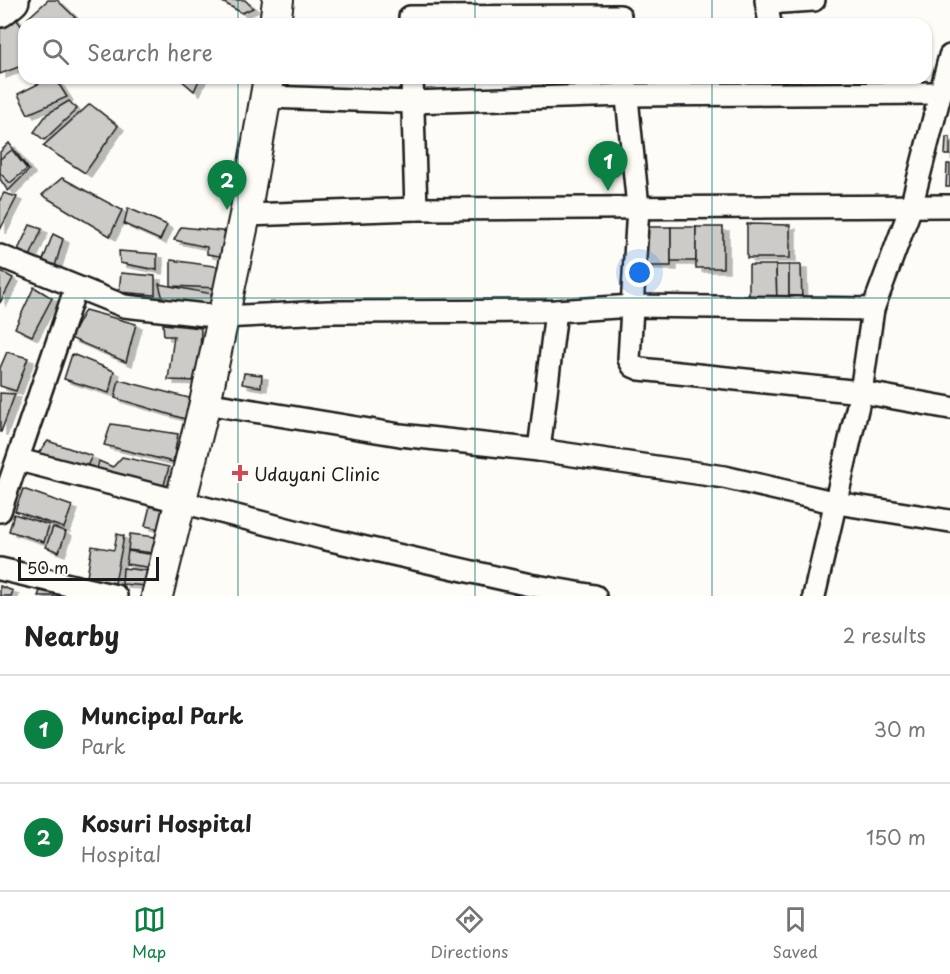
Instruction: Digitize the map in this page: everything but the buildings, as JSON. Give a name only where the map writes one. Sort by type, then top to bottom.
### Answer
[{"type":"main road","points":[[0,10],[12,0]]},
{"type":"street","points":[[276,18],[278,0]]},
{"type":"street","points":[[768,9],[814,0]]},
{"type":"street","points":[[410,14],[620,13]]},
{"type":"street","points":[[814,596],[861,392],[873,309],[911,207],[950,56]]},
{"type":"street","points":[[412,84],[416,208]]},
{"type":"street","points":[[157,596],[205,404],[245,215],[268,88],[412,102],[625,87],[764,86],[941,93]]},
{"type":"street","points":[[625,87],[638,207],[629,359],[633,366],[640,369],[861,392],[950,408]]},
{"type":"street","points":[[245,215],[416,208],[950,206]]},
{"type":"street","points":[[0,256],[124,306],[222,317],[328,312],[556,311],[632,306],[873,309]]},
{"type":"street","points":[[0,511],[76,287]]},
{"type":"street","points":[[539,450],[556,311]]},
{"type":"street","points":[[205,404],[400,435],[539,450],[724,477],[837,503],[950,521]]},
{"type":"street","points":[[19,460],[180,504],[518,583],[595,596]]},
{"type":"street","points":[[0,569],[116,596]]},
{"type":"place","name":"Muncipal Park","points":[[608,191]]},
{"type":"place","name":"Kosuri Hospital","points":[[227,210]]},
{"type":"place","name":"Udayani Clinic","points":[[240,473]]}]
